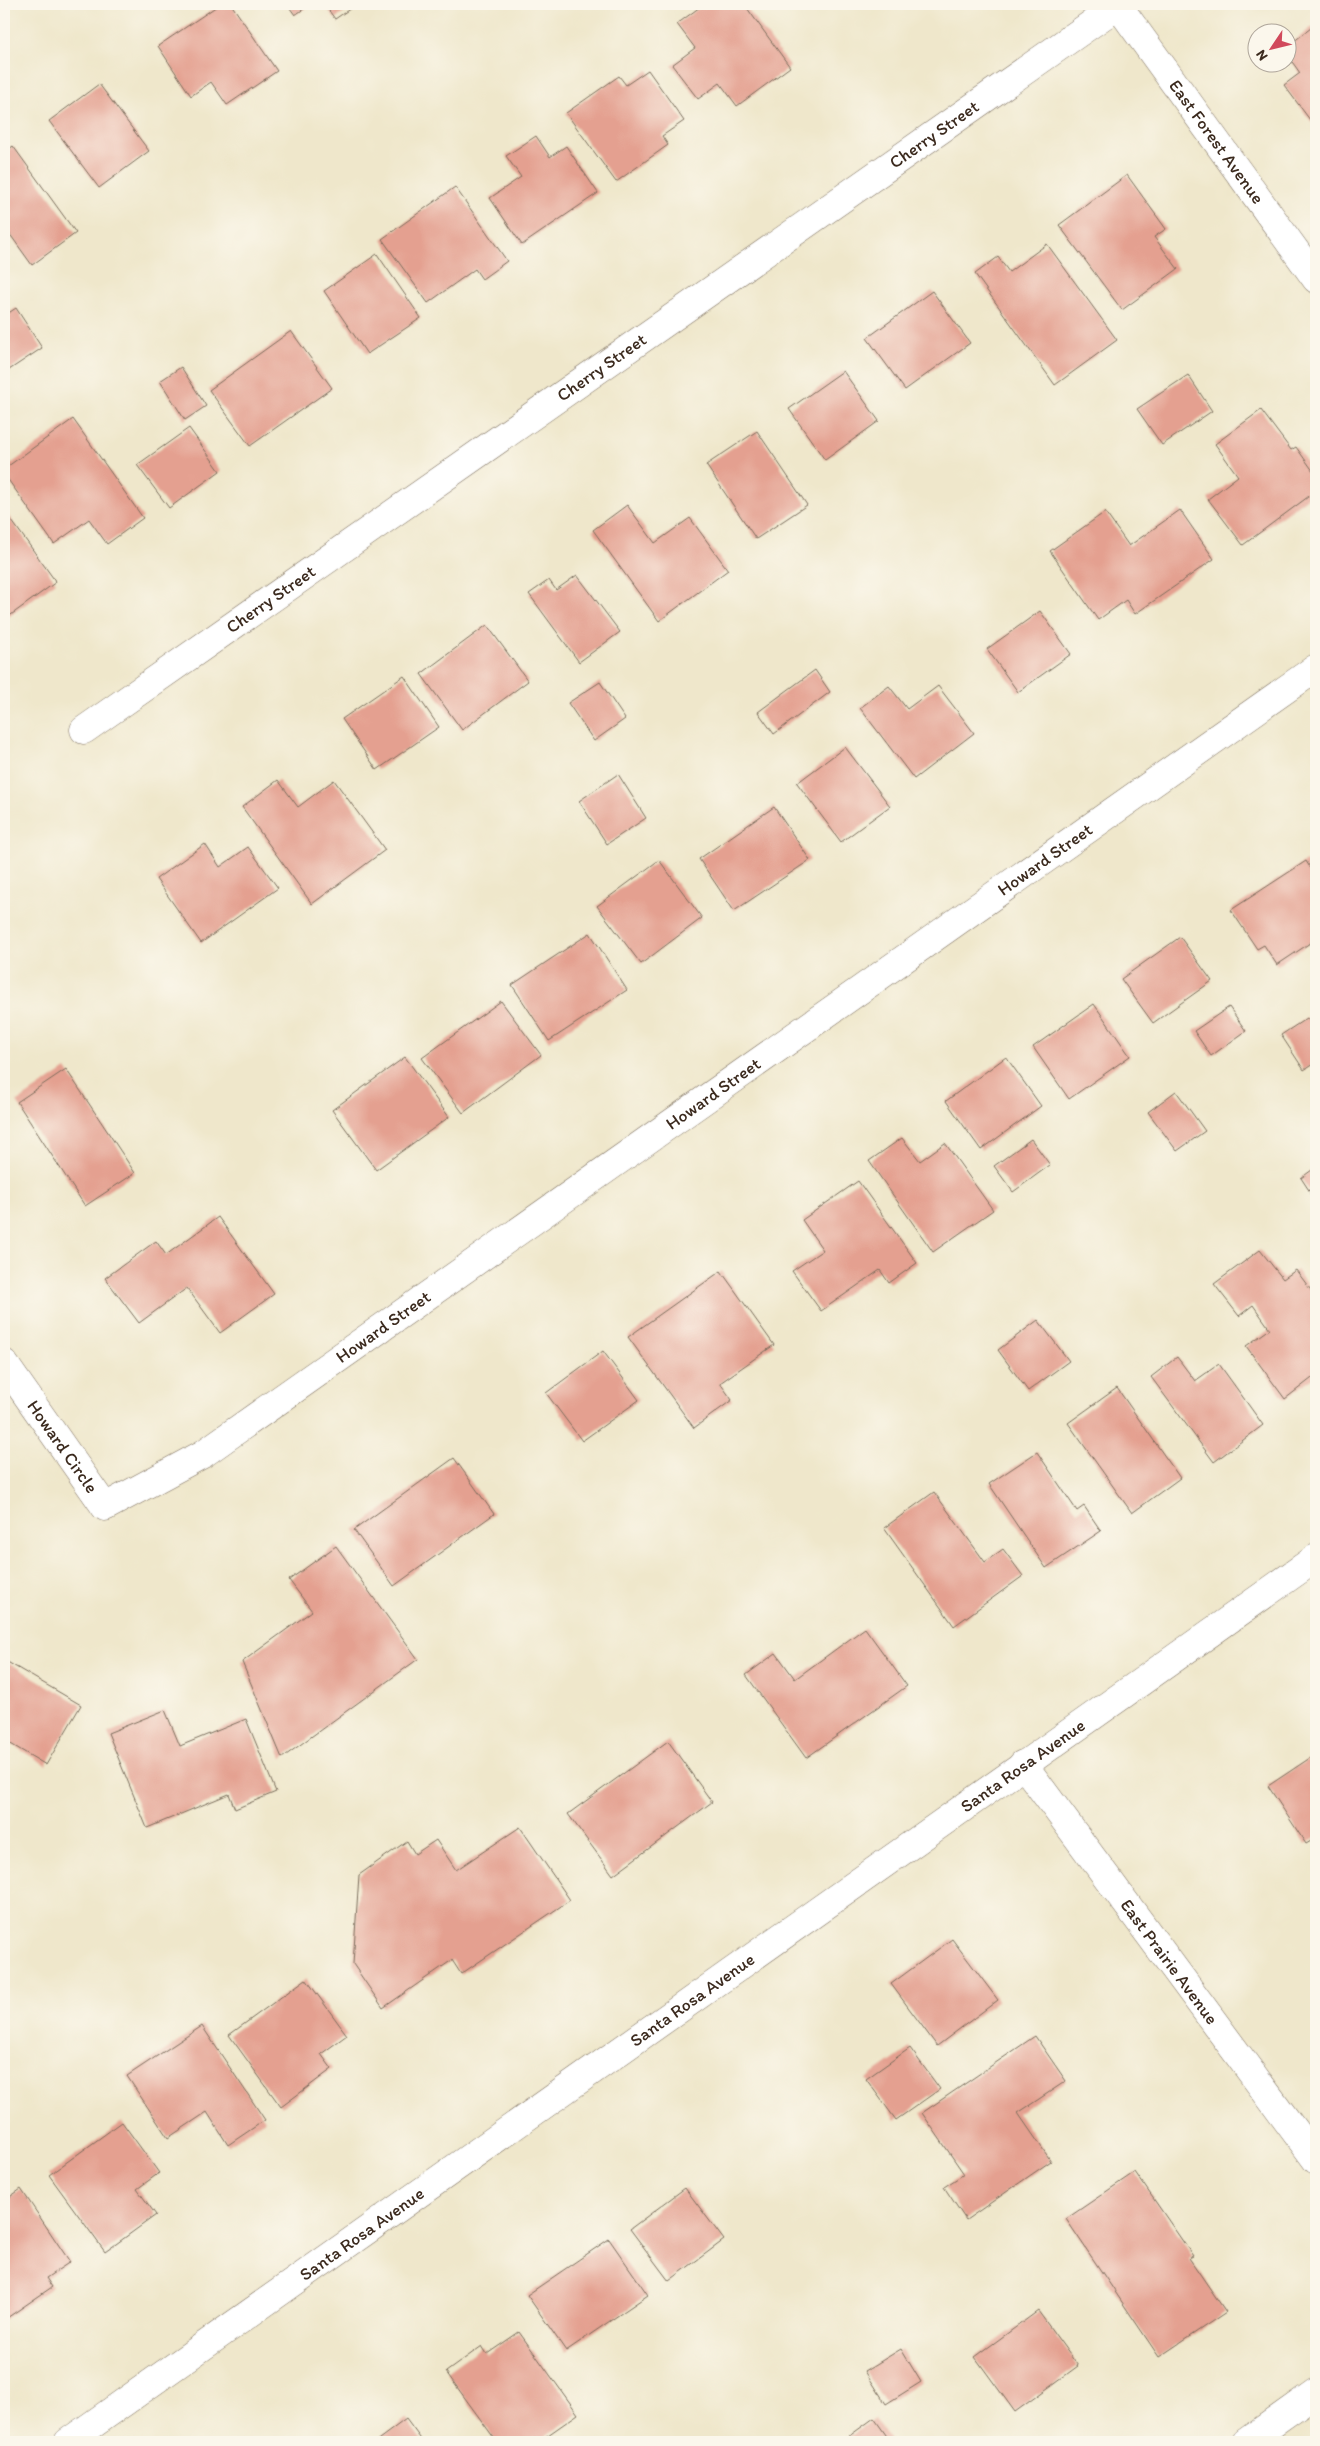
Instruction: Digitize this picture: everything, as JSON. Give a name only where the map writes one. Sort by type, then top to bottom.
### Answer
[{"type":"street","name":"East Forest Avenue","points":[[1118,4],[1316,279]]},
{"type":"street","name":"Cherry Street","points":[[84,730],[1118,4]]},
{"type":"street","name":"Howard Street","points":[[105,1507],[203,1454],[1316,668]]},
{"type":"street","name":"Howard Circle","points":[[4,1363],[105,1507]]},
{"type":"street","name":"Santa Rosa Avenue","points":[[68,2442],[1316,1558]]},
{"type":"street","name":"East Prairie Avenue","points":[[1023,1764],[1316,2160]]},
{"type":"street","points":[[1246,2442],[1316,2392]]},
{"type":"building","points":[[220,4],[231,4],[277,71],[227,105],[211,82],[191,96],[158,46]]},
{"type":"building","points":[[287,4],[311,4],[295,15]]},
{"type":"building","points":[[324,4],[357,4],[335,19]]},
{"type":"building","points":[[704,4],[744,4],[790,67],[737,106],[720,83],[698,99],[672,65],[695,48],[677,24]]},
{"type":"building","points":[[1316,24],[1316,128],[1284,85],[1300,73],[1298,70],[1298,38]]},
{"type":"building","points":[[648,70],[684,121],[662,136],[668,145],[616,182],[566,113],[619,76],[626,85]]},
{"type":"building","points":[[99,84],[149,151],[99,188],[49,121]]},
{"type":"building","points":[[536,136],[550,157],[566,146],[598,193],[522,245],[490,198],[521,177],[506,156]]},
{"type":"building","points":[[13,146],[76,233],[32,265],[4,226],[4,153]]},
{"type":"building","points":[[1127,175],[1166,229],[1154,237],[1178,269],[1122,310],[1059,225]]},
{"type":"building","points":[[455,187],[507,261],[482,279],[475,269],[428,303],[382,239]]},
{"type":"building","points":[[1047,244],[1117,340],[1055,385],[975,274],[998,257],[1009,272]]},
{"type":"building","points":[[377,254],[421,318],[367,354],[324,291]]},
{"type":"building","points":[[932,291],[970,343],[905,390],[867,338]]},
{"type":"building","points":[[16,308],[42,348],[9,370],[4,362],[4,316]]},
{"type":"building","points":[[291,331],[332,388],[250,446],[209,390]]},
{"type":"building","points":[[181,367],[206,406],[185,420],[160,381]]},
{"type":"building","points":[[843,371],[879,421],[825,460],[789,409]]},
{"type":"building","points":[[1188,375],[1212,411],[1162,445],[1137,409]]},
{"type":"building","points":[[1261,410],[1291,450],[1296,447],[1316,475],[1316,491],[1243,545],[1208,499],[1238,476],[1215,444]]},
{"type":"building","points":[[73,419],[143,518],[107,544],[89,519],[54,544],[4,474],[4,469]]},
{"type":"building","points":[[189,428],[220,471],[169,508],[137,465]]},
{"type":"building","points":[[757,431],[807,505],[756,539],[706,465]]},
{"type":"building","points":[[627,505],[655,543],[690,518],[728,570],[659,621],[593,530]]},
{"type":"building","points":[[4,510],[56,582],[4,620]]},
{"type":"building","points":[[1180,510],[1214,559],[1135,614],[1126,600],[1098,620],[1050,551],[1105,512],[1129,546]]},
{"type":"building","points":[[577,575],[620,632],[579,662],[529,594],[549,580],[556,590]]},
{"type":"building","points":[[1040,611],[1071,654],[1018,692],[987,649]]},
{"type":"building","points":[[487,625],[528,681],[462,730],[421,674]]},
{"type":"building","points":[[815,670],[830,692],[774,734],[758,712]]},
{"type":"building","points":[[404,676],[439,727],[377,770],[342,719]]},
{"type":"building","points":[[600,682],[625,719],[594,741],[568,703]]},
{"type":"building","points":[[889,686],[907,709],[938,686],[974,733],[914,779],[860,708]]},
{"type":"building","points":[[845,747],[890,806],[841,842],[797,783]]},
{"type":"building","points":[[618,774],[646,818],[607,844],[579,801]]},
{"type":"building","points":[[278,780],[298,807],[334,780],[385,850],[312,904],[242,807]]},
{"type":"building","points":[[774,807],[810,860],[734,911],[699,859]]},
{"type":"building","points":[[205,844],[220,867],[248,847],[278,888],[201,943],[156,879]]},
{"type":"building","points":[[659,860],[702,918],[641,964],[597,906]]},
{"type":"building","points":[[1306,861],[1316,877],[1316,939],[1277,965],[1264,945],[1257,949],[1231,910]]},
{"type":"building","points":[[590,933],[627,990],[549,1041],[512,985]]},
{"type":"building","points":[[1180,937],[1212,981],[1153,1023],[1121,979]]},
{"type":"building","points":[[501,1001],[541,1055],[463,1113],[422,1058]]},
{"type":"building","points":[[1094,1004],[1130,1056],[1069,1099],[1033,1047]]},
{"type":"building","points":[[1229,1007],[1246,1031],[1211,1056],[1194,1031]]},
{"type":"building","points":[[1307,1018],[1316,1032],[1316,1062],[1304,1070],[1281,1035]]},
{"type":"building","points":[[405,1057],[449,1117],[376,1170],[332,1110]]},
{"type":"building","points":[[1006,1057],[1041,1106],[981,1150],[946,1101]]},
{"type":"building","points":[[66,1069],[135,1173],[85,1206],[17,1102]]},
{"type":"building","points":[[1176,1091],[1205,1131],[1177,1151],[1148,1112]]},
{"type":"building","points":[[902,1138],[920,1161],[945,1143],[993,1210],[933,1252],[869,1161]]},
{"type":"building","points":[[1031,1139],[1050,1165],[1013,1192],[994,1166]]},
{"type":"building","points":[[1316,1167],[1316,1201],[1301,1178]]},
{"type":"building","points":[[858,1181],[917,1263],[889,1283],[880,1270],[821,1311],[792,1271],[823,1250],[802,1220]]},
{"type":"building","points":[[218,1217],[274,1294],[220,1333],[187,1288],[139,1323],[105,1278],[156,1241],[166,1255]]},
{"type":"building","points":[[1260,1250],[1283,1279],[1296,1270],[1316,1297],[1316,1375],[1285,1399],[1246,1346],[1270,1329],[1253,1305],[1239,1316],[1214,1284]]},
{"type":"building","points":[[721,1271],[774,1345],[720,1383],[732,1400],[694,1428],[628,1337]]},
{"type":"building","points":[[1038,1320],[1069,1361],[1028,1391],[998,1350]]},
{"type":"building","points":[[603,1351],[639,1400],[582,1441],[546,1393]]},
{"type":"building","points":[[1177,1357],[1195,1381],[1219,1364],[1263,1425],[1214,1462],[1151,1377]]},
{"type":"building","points":[[1117,1388],[1180,1478],[1132,1513],[1068,1423]]},
{"type":"building","points":[[1037,1452],[1077,1511],[1084,1506],[1101,1531],[1046,1568],[989,1484]]},
{"type":"building","points":[[454,1458],[494,1514],[394,1586],[354,1530]]},
{"type":"building","points":[[934,1492],[985,1562],[1003,1549],[1023,1576],[954,1626],[884,1528]]},
{"type":"building","points":[[336,1546],[418,1659],[282,1758],[242,1662],[312,1611],[289,1580]]},
{"type":"building","points":[[865,1628],[907,1686],[806,1758],[746,1675],[776,1653],[795,1679]]},
{"type":"building","points":[[4,1660],[81,1705],[46,1765],[4,1740]]},
{"type":"building","points":[[165,1710],[180,1746],[246,1719],[276,1792],[235,1809],[229,1794],[147,1828],[108,1733]]},
{"type":"building","points":[[668,1741],[712,1802],[613,1875],[568,1814]]},
{"type":"building","points":[[1316,1754],[1316,1838],[1306,1844],[1268,1786]]},
{"type":"building","points":[[520,1827],[570,1900],[461,1974],[452,1960],[383,2008],[353,1964],[359,1875],[407,1841],[415,1854],[436,1840],[456,1870]]},
{"type":"building","points":[[952,1939],[998,2000],[937,2046],[891,1984]]},
{"type":"building","points":[[306,1979],[347,2035],[321,2054],[332,2069],[281,2107],[229,2035]]},
{"type":"building","points":[[202,2026],[265,2120],[228,2145],[207,2112],[168,2138],[127,2076]]},
{"type":"building","points":[[1035,2036],[1066,2081],[1018,2113],[1051,2161],[966,2220],[944,2187],[964,2174],[922,2113]]},
{"type":"building","points":[[910,2048],[940,2089],[896,2120],[866,2079]]},
{"type":"building","points":[[122,2122],[159,2173],[137,2189],[156,2215],[105,2252],[49,2175]]},
{"type":"building","points":[[1135,2172],[1193,2256],[1189,2258],[1226,2312],[1159,2357],[1066,2219]]},
{"type":"building","points":[[685,2188],[724,2240],[669,2281],[630,2229]]},
{"type":"building","points":[[21,2189],[70,2262],[46,2278],[52,2287],[4,2320],[4,2201]]},
{"type":"building","points":[[609,2239],[648,2295],[566,2351],[527,2295]]},
{"type":"building","points":[[1038,2311],[1078,2366],[1015,2412],[975,2357]]},
{"type":"building","points":[[519,2332],[578,2414],[538,2442],[497,2442],[446,2372],[482,2346],[487,2354]]},
{"type":"building","points":[[901,2349],[921,2382],[886,2404],[865,2371]]},
{"type":"building","points":[[874,2418],[891,2442],[841,2442]]},
{"type":"building","points":[[406,2419],[423,2442],[375,2442]]}]
